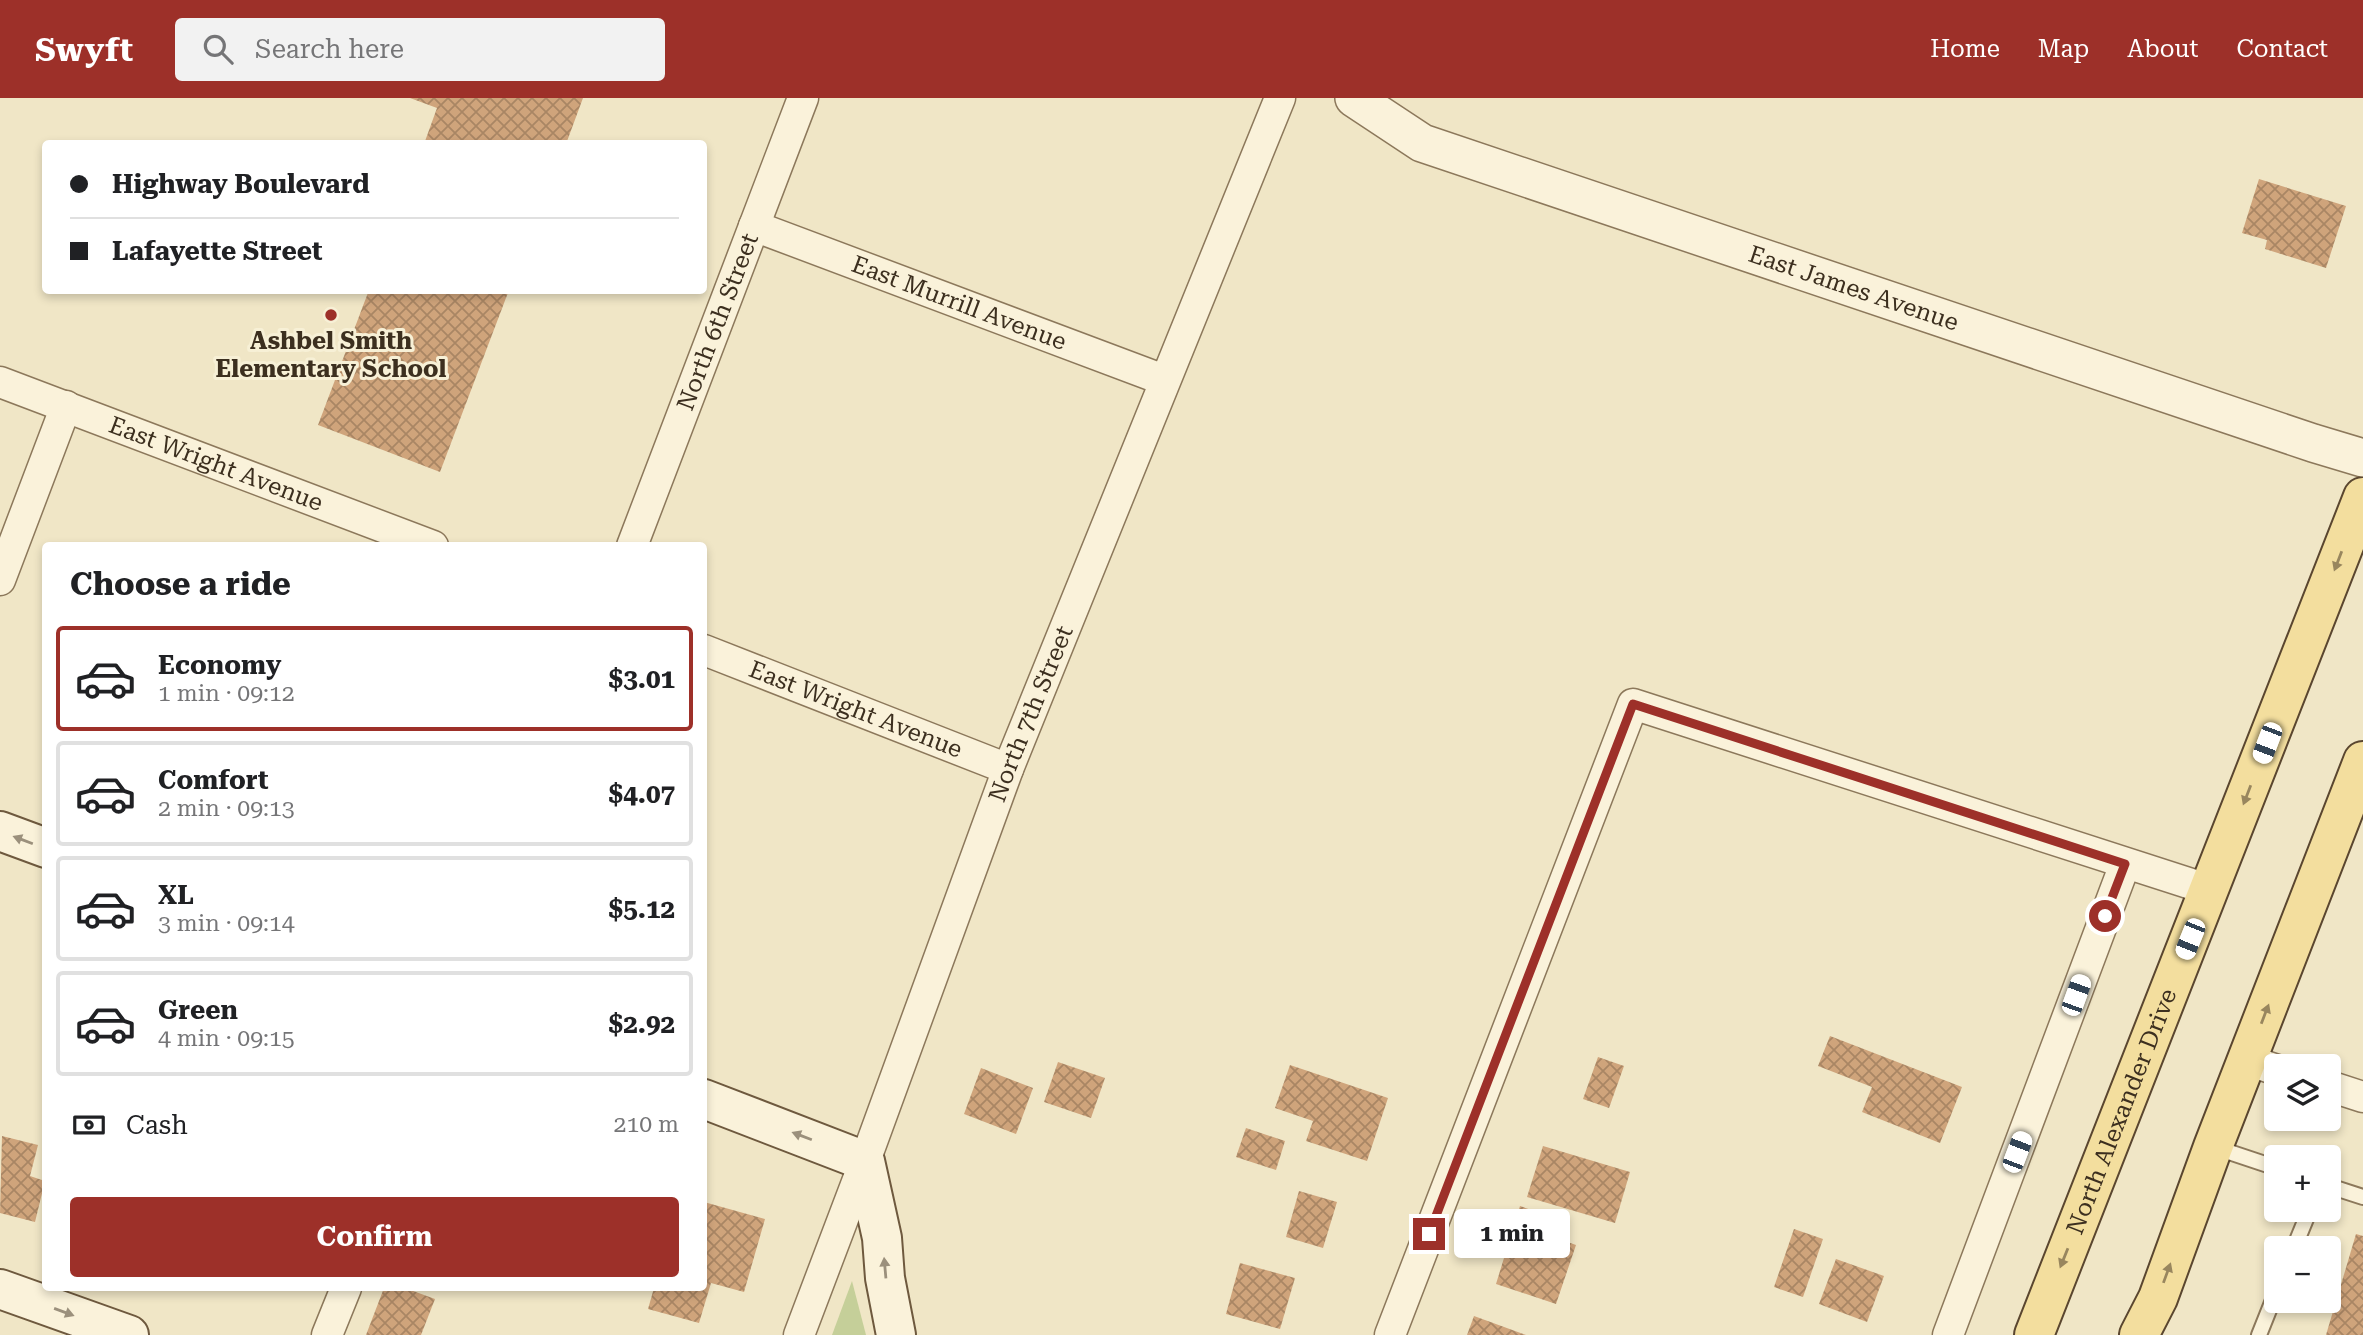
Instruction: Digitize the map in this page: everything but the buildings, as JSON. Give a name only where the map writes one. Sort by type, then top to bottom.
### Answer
[{"type":"main road","name":"North Alexander Drive","points":[[2034,1335],[2363,497]]},
{"type":"main road","points":[[2139,1335],[2158,1298],[2213,1147],[2262,1065],[2363,761]]},
{"type":"main road","points":[[0,831],[42,847]]},
{"type":"main road","points":[[707,1100],[865,1161],[882,1238],[885,1278],[896,1335]]},
{"type":"main road","points":[[0,1289],[129,1335]]},
{"type":"street","name":"North 6th Street","points":[[634,542],[803,98]]},
{"type":"street","name":"North 7th Street","points":[[799,1335],[1008,769],[1280,98]]},
{"type":"street","name":"East James Avenue","points":[[1354,98],[1422,143],[2363,458]]},
{"type":"street","name":"East Murrill Avenue","points":[[754,226],[1164,380]]},
{"type":"street","name":"East Wright Avenue","points":[[0,382],[423,542]]},
{"type":"street","points":[[0,580],[66,406]]},
{"type":"street","name":"East Wright Avenue","points":[[707,651],[1008,769]]},
{"type":"street","points":[[1390,1335],[1633,704],[2210,890]]},
{"type":"street","points":[[1948,1335],[2125,864]]},
{"type":"street","points":[[2341,1090],[2363,1097]]},
{"type":"street","points":[[327,1335],[345,1291]]},
{"type":"lane","points":[[2213,1147],[2264,1164]]},
{"type":"lane","points":[[2341,1190],[2363,1197]]},
{"type":"lane","points":[[2259,1335],[2268,1313]]},
{"type":"green space","points":[[852,1281],[866,1335],[832,1335]]},
{"type":"place","name":"Ashbel Smith Elementary School","points":[[331,315]]},
{"type":"route","points":[[1429,1234],[1633,704],[2125,864],[2105,916]]}]
